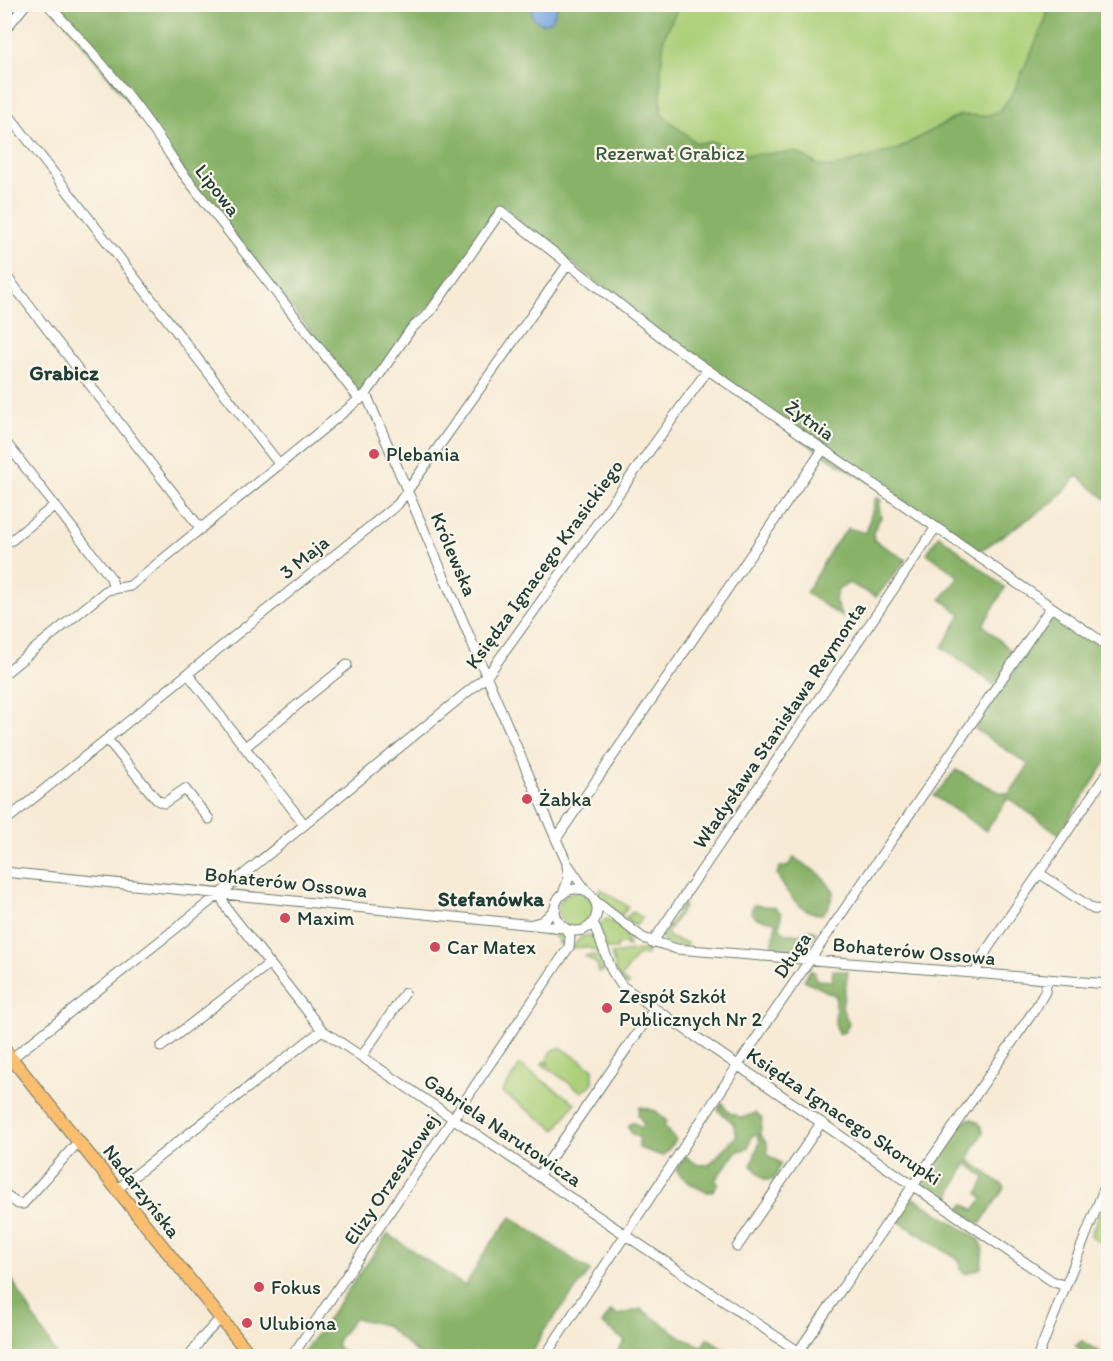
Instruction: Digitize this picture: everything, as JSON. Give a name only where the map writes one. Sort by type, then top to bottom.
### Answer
[{"type":"main road","name":"Nadarzyńska","points":[[8,1053],[251,1356]]},
{"type":"street","points":[[4,31],[26,4]]},
{"type":"street","name":"Lipowa","points":[[47,4],[113,80],[164,145],[177,167],[363,397]]},
{"type":"street","points":[[4,109],[280,465]]},
{"type":"street","name":"Żytnia","points":[[363,397],[411,329],[430,312],[501,211],[707,371],[1108,646]]},
{"type":"street","name":"3 Maja","points":[[4,822],[398,504],[568,264]]},
{"type":"street","points":[[4,273],[201,529]]},
{"type":"street","name":"Księdza Ignacego Krasickiego","points":[[8,1053],[220,894],[487,676],[707,371]]},
{"type":"street","points":[[4,674],[107,590],[130,586],[363,397]]},
{"type":"street","name":"Królewska","points":[[363,397],[408,491],[556,839],[567,863],[586,891]]},
{"type":"street","points":[[4,440],[111,578],[114,589]]},
{"type":"street","points":[[556,839],[822,451]]},
{"type":"street","points":[[4,543],[12,540],[55,505]]},
{"type":"street","name":"Władysława Stanisława Reymonta","points":[[652,943],[936,527]]},
{"type":"street","name":"Długa","points":[[545,1356],[738,1065],[1051,606]]},
{"type":"street","points":[[245,747],[347,665]]},
{"type":"street","points":[[188,674],[304,824]]},
{"type":"street","points":[[107,739],[157,800],[164,803],[185,789],[209,819]]},
{"type":"street","points":[[977,974],[980,962],[1108,772]]},
{"type":"street","points":[[531,924],[543,921],[556,908],[568,877],[567,863]]},
{"type":"street","name":"Bohaterów Ossowa","points":[[4,872],[565,929]]},
{"type":"street","points":[[1039,873],[1093,909],[1108,910]]},
{"type":"street","points":[[563,894],[575,889],[586,891],[594,900],[594,920]]},
{"type":"street","name":"Gabriela Narutowicza","points":[[220,894],[227,909],[322,1030],[539,1175],[799,1355]]},
{"type":"street","name":"Bohaterów Ossowa","points":[[594,900],[652,943],[677,949],[1108,984]]},
{"type":"street","points":[[556,908],[557,919],[565,929],[584,929],[596,934]]},
{"type":"street","points":[[584,929],[594,920],[618,919]]},
{"type":"street","name":"Księdza Ignacego Skorupki","points":[[594,920],[596,934],[617,981],[654,1009],[1052,1281],[1065,1286]]},
{"type":"street","name":"Elizy Orzeszkowej","points":[[292,1356],[569,947],[570,938],[565,929]]},
{"type":"street","points":[[161,1047],[270,963]]},
{"type":"street","points":[[799,1355],[912,1185],[1035,1009],[1045,992],[1047,980]]},
{"type":"street","points":[[362,1056],[405,993]]},
{"type":"street","points":[[539,1175],[654,1009]]},
{"type":"street","points":[[116,1190],[322,1030]]},
{"type":"street","points":[[737,1247],[821,1123]]},
{"type":"street","points":[[4,1192],[18,1204],[22,1204],[78,1142]]},
{"type":"street","points":[[1038,1356],[1108,1179]]},
{"type":"street","points":[[190,1356],[201,1339],[220,1319]]},
{"type":"green space","name":"Rezerwat Grabicz","points":[[52,5],[679,5],[664,38],[661,67],[661,114],[696,143],[714,142],[747,155],[797,152],[820,166],[834,167],[898,149],[960,115],[984,116],[995,113],[1013,93],[1046,19],[1048,5],[1108,5],[1108,501],[1078,476],[1054,502],[978,552],[941,526],[816,450],[672,342],[501,207],[430,307],[421,314],[361,395]]},
{"type":"green space","points":[[502,5],[1096,5],[1052,94],[804,247]]},
{"type":"green space","points":[[876,497],[881,500],[879,507],[881,517],[873,532],[874,540],[906,560],[876,597],[849,583],[837,590],[835,601],[842,617],[806,593],[832,548],[848,528],[866,533]]},
{"type":"green space","points":[[939,535],[1005,588],[983,625],[1014,654],[994,685],[942,647],[961,615],[941,599],[959,577],[927,553]]},
{"type":"green space","points":[[1053,613],[1108,650],[1108,759],[1059,834],[1008,798],[986,831],[934,796],[956,770],[999,792],[1009,794],[1029,765],[975,729]]},
{"type":"green space","points":[[794,858],[820,874],[834,891],[829,906],[822,914],[807,911],[795,901],[784,888],[777,874],[780,867],[787,867]]},
{"type":"green space","points":[[601,889],[628,907],[621,916],[597,895]]},
{"type":"green space","points":[[576,892],[588,898],[594,910],[588,922],[576,928],[564,922],[558,910],[564,898]]},
{"type":"green space","points":[[683,904],[685,906],[667,932],[670,938],[687,943],[685,947],[664,943],[662,936]]},
{"type":"green space","points":[[753,905],[774,907],[781,913],[780,928],[786,934],[799,934],[811,929],[816,933],[803,952],[772,950],[776,922],[756,918],[751,912]]},
{"type":"green space","points":[[633,912],[643,918],[635,926],[624,919]]},
{"type":"green space","points":[[607,919],[625,930],[629,947],[626,947],[625,943],[617,945],[617,949],[606,949],[598,925]]},
{"type":"green space","points":[[535,928],[564,934],[567,945],[558,944],[560,941],[548,932],[545,935]]},
{"type":"green space","points":[[589,935],[595,939],[600,952],[586,947],[572,948],[581,937]]},
{"type":"green space","points":[[647,949],[647,955],[638,954],[621,978],[629,984],[627,986],[618,977],[611,954]]},
{"type":"green space","points":[[593,955],[603,959],[606,966],[604,971],[598,972],[598,965],[585,956]]},
{"type":"green space","points":[[810,970],[815,973],[816,980],[832,981],[833,970],[848,972],[842,1008],[849,1023],[845,1032],[838,1034],[835,1022],[836,996],[804,980]]},
{"type":"green space","points":[[562,1048],[593,1069],[593,1083],[582,1092],[542,1064],[544,1061],[548,1064],[548,1057],[553,1050]]},
{"type":"green space","points":[[520,1065],[575,1103],[556,1130],[502,1092]]},
{"type":"green space","points":[[722,1103],[728,1112],[741,1118],[756,1113],[762,1119],[760,1134],[767,1144],[768,1155],[781,1163],[774,1180],[765,1180],[751,1165],[760,1141],[757,1135],[752,1135],[748,1148],[736,1152],[715,1180],[718,1183],[712,1192],[697,1188],[678,1173],[676,1169],[685,1156],[698,1165],[709,1165],[737,1135],[733,1123],[718,1110]]},
{"type":"green space","points":[[640,1107],[656,1111],[666,1121],[664,1127],[676,1140],[663,1156],[639,1148],[639,1137],[632,1135],[628,1126],[633,1122],[642,1128],[644,1124],[638,1115]]},
{"type":"green space","points":[[970,1118],[979,1123],[983,1132],[968,1159],[1005,1187],[980,1224],[959,1211],[964,1204],[974,1210],[983,1198],[978,1194],[985,1178],[967,1163],[952,1191],[949,1204],[920,1185],[960,1124]]},
{"type":"green space","points":[[909,1195],[980,1240],[983,1248],[981,1268],[966,1274],[960,1269],[959,1260],[897,1220],[896,1214]]},
{"type":"green space","points":[[1100,1212],[1108,1218],[1108,1254],[1105,1246],[1090,1236]]},
{"type":"green space","points":[[511,1217],[590,1271],[543,1332],[531,1356],[420,1356],[385,1325],[354,1318],[337,1341],[337,1347],[349,1356],[301,1356],[388,1234],[465,1286],[487,1249]]},
{"type":"green space","points":[[5,1268],[57,1356],[5,1356]]},
{"type":"green space","points":[[641,1309],[686,1340],[702,1346],[708,1338],[733,1356],[614,1356],[625,1341],[602,1324],[611,1311],[619,1315]]},
{"type":"green space","points":[[1082,1341],[1106,1356],[1089,1356],[1075,1346]]},
{"type":"water","points":[[532,4],[558,5],[552,20],[543,24],[533,17]]},
{"type":"place","name":"Plebania","points":[[374,454]]},
{"type":"place","name":"Żabka","points":[[527,799]]},
{"type":"place","name":"Maxim","points":[[285,918]]},
{"type":"place","name":"Car Matex","points":[[435,947]]},
{"type":"place","name":"Zespół Szkół Publicznych Nr 2","points":[[607,1008]]},
{"type":"place","name":"Fokus","points":[[259,1287]]},
{"type":"place","name":"Ulubiona","points":[[247,1323]]},
{"type":"district","name":"Grabicz","points":[[64,372]]},
{"type":"district","name":"Stefanówka","points":[[491,898]]}]
